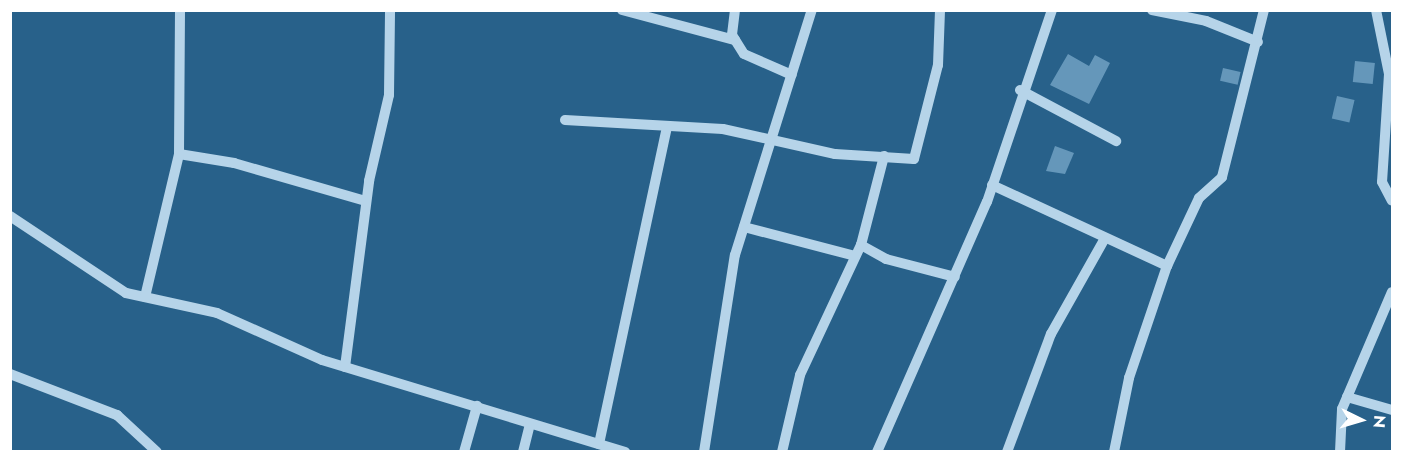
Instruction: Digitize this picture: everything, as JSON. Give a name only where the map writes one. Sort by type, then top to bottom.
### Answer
[{"type":"street","points":[[145,297],[179,154],[180,10]]},
{"type":"street","points":[[345,367],[366,201],[389,95],[390,10]]},
{"type":"street","points":[[622,10],[735,40],[750,58],[792,75]]},
{"type":"street","points":[[735,10],[735,40]]},
{"type":"street","points":[[704,452],[717,348],[744,227],[775,138],[812,10]]},
{"type":"street","points":[[565,120],[668,128],[723,129],[775,138],[835,154],[916,158],[938,65],[940,10]]},
{"type":"street","points":[[877,452],[955,277],[992,185],[1020,90],[1052,10]]},
{"type":"street","points":[[1152,10],[1206,21],[1258,42]]},
{"type":"street","points":[[1114,452],[1129,378],[1167,266],[1199,198],[1222,177],[1258,42],[1264,10]]},
{"type":"street","points":[[1376,10],[1387,47],[1391,73],[1382,182],[1392,201]]},
{"type":"street","points":[[1020,90],[1116,141]]},
{"type":"street","points":[[599,444],[668,128]]},
{"type":"street","points":[[179,154],[234,163],[366,201]]},
{"type":"street","points":[[782,452],[800,375],[861,245],[884,156]]},
{"type":"street","points":[[992,185],[1167,266]]},
{"type":"street","points":[[10,216],[109,285],[145,297],[217,313],[345,367],[477,405],[530,424],[625,452]]},
{"type":"street","points":[[744,227],[855,256]]},
{"type":"street","points":[[1006,452],[1051,334],[1105,238]]},
{"type":"street","points":[[861,245],[886,259],[955,277]]},
{"type":"street","points":[[1336,449],[1347,397],[1392,292]]},
{"type":"street","points":[[10,374],[117,415],[157,452]]},
{"type":"street","points":[[1347,397],[1392,410]]},
{"type":"street","points":[[464,452],[477,405]]},
{"type":"street","points":[[523,452],[530,424]]},
{"type":"building","points":[[1068,54],[1089,66],[1095,55],[1110,63],[1089,104],[1050,85]]},
{"type":"building","points":[[1355,61],[1375,63],[1373,84],[1353,82]]},
{"type":"building","points":[[1223,68],[1241,72],[1238,85],[1220,81]]},
{"type":"building","points":[[1337,96],[1355,100],[1349,122],[1332,118]]},
{"type":"building","points":[[1055,146],[1074,153],[1065,174],[1046,171]]}]
